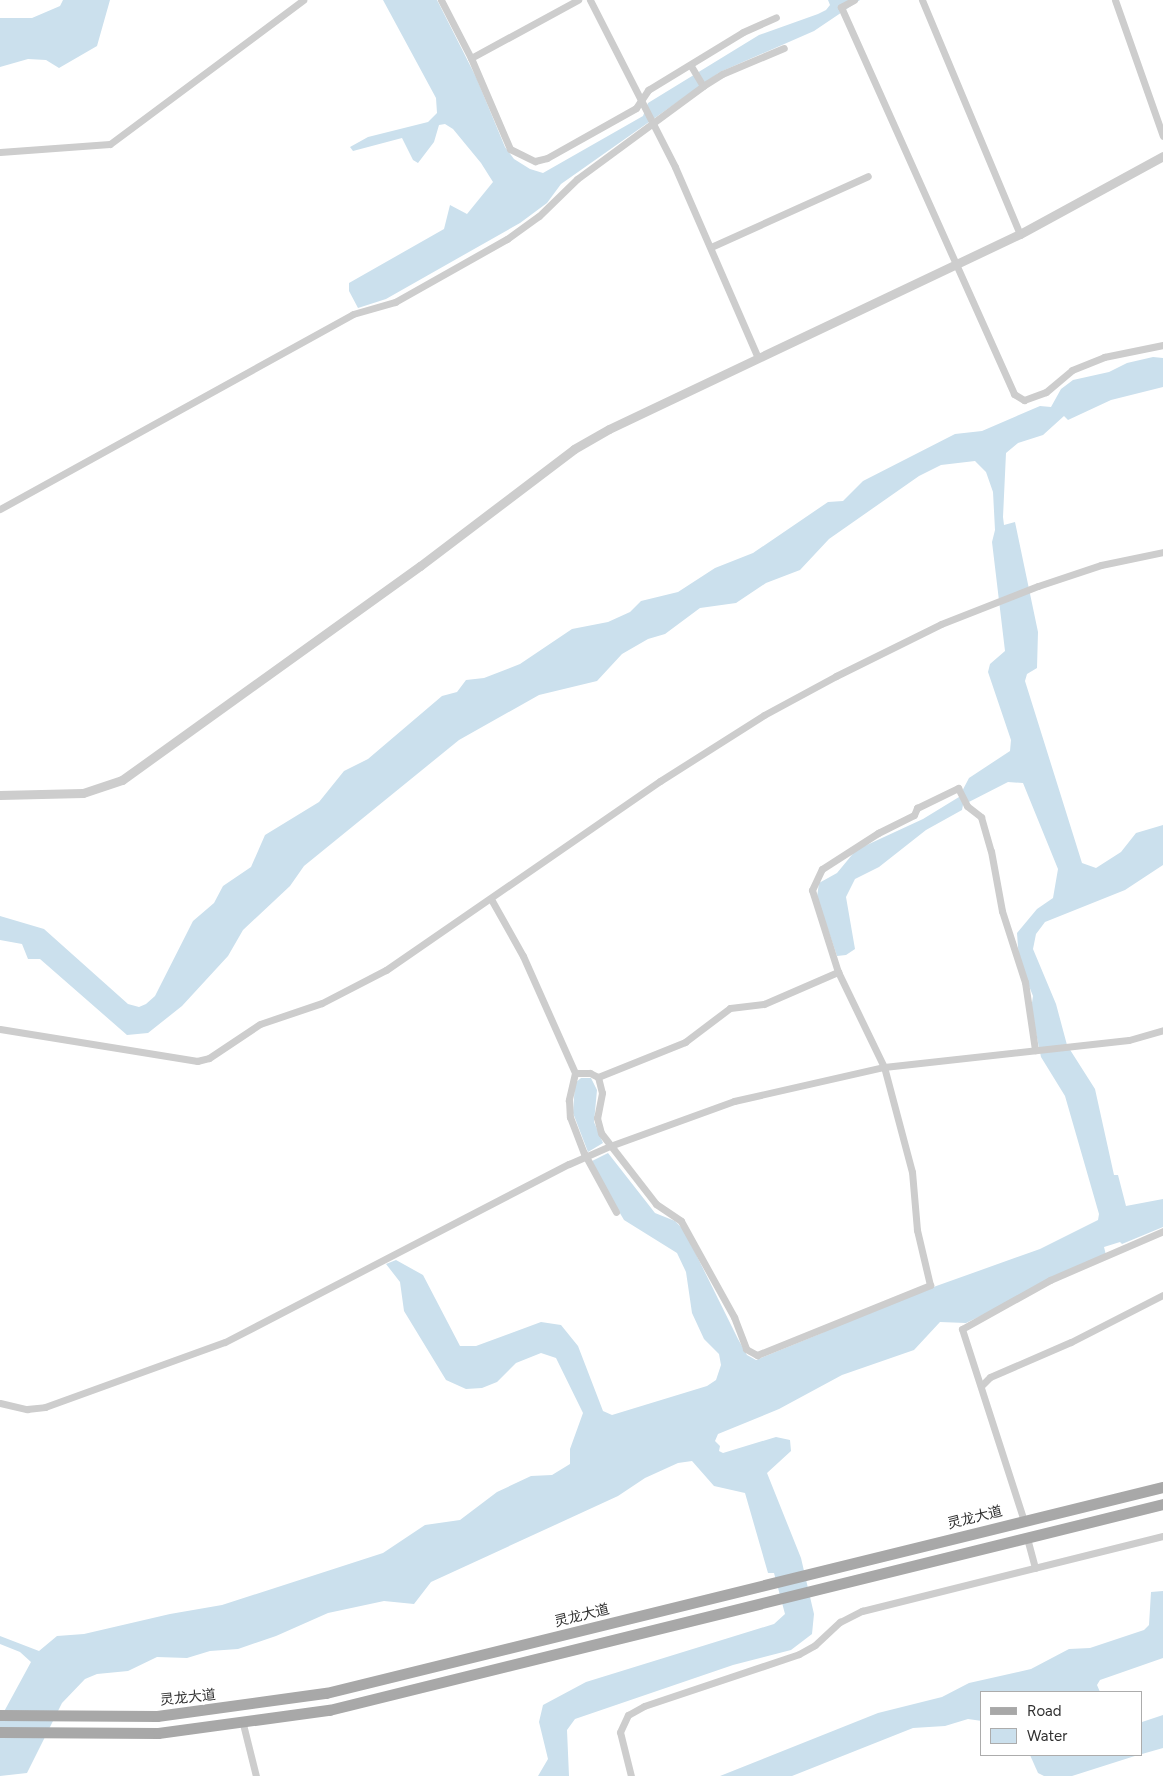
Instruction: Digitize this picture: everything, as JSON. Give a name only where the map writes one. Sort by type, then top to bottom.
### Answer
[{"type":"main road","name":"灵龙大道","points":[[0,1715],[66,1718],[188,1713],[326,1693],[1163,1487]]},
{"type":"main road","points":[[0,1732],[59,1735],[158,1733],[243,1724],[381,1699],[1163,1504]]},
{"type":"street","points":[[0,152],[110,144],[303,0]]},
{"type":"street","points":[[441,0],[471,58],[510,149],[535,161],[547,158],[636,108],[648,90],[691,66],[743,32],[776,17]]},
{"type":"street","points":[[471,58],[578,0]]},
{"type":"street","points":[[590,0],[642,99],[710,247],[758,358]]},
{"type":"street","points":[[854,0],[841,7],[1014,394],[1024,400],[1046,392],[1072,370],[1104,357],[1163,345]]},
{"type":"street","points":[[922,0],[1020,234]]},
{"type":"street","points":[[1115,0],[1163,136]]},
{"type":"street","points":[[0,509],[353,314],[395,302],[506,239],[538,216],[577,180],[703,86],[722,74],[784,48]]},
{"type":"street","points":[[691,66],[703,86]]},
{"type":"street","points":[[0,794],[83,793],[122,780],[420,566],[574,449],[609,429],[956,266],[1020,234],[1163,156]]},
{"type":"street","points":[[710,247],[868,176]]},
{"type":"street","points":[[0,1029],[205,1060],[260,1024],[322,1003],[370,979],[491,899],[660,781],[764,715],[941,624],[1038,586],[1101,565],[1163,552]]},
{"type":"street","points":[[598,1077],[602,1092],[598,1124],[610,1146],[656,1204],[681,1221],[734,1317],[748,1352],[754,1355],[766,1353],[851,1314],[930,1285],[917,1230],[912,1172],[884,1067],[838,972],[812,890],[818,874],[837,858],[914,815],[917,808],[958,788],[967,806],[981,817],[992,851],[1002,911],[1025,982],[1036,1050]]},
{"type":"street","points":[[491,899],[523,956],[575,1073],[569,1111],[586,1157],[616,1212]]},
{"type":"street","points":[[575,1073],[590,1073],[598,1077],[685,1042],[724,1011],[764,1004],[838,972]]},
{"type":"street","points":[[0,1403],[20,1408],[44,1407],[225,1342],[586,1157],[610,1146],[751,1096],[884,1067],[1075,1044],[1129,1040],[1163,1030]]},
{"type":"street","points":[[1024,1521],[982,1386],[962,1329],[1050,1280],[1163,1232]]},
{"type":"street","points":[[982,1386],[990,1377],[1071,1342],[1163,1295]]},
{"type":"street","points":[[631,1776],[620,1732],[625,1719],[632,1712],[804,1652],[840,1622],[862,1611],[1163,1536]]},
{"type":"street","points":[[1027,1538],[1035,1568]]},
{"type":"street","points":[[243,1724],[256,1776]]},
{"type":"water","points":[[63,0],[110,0],[97,46],[59,68],[46,60],[28,59],[0,67],[0,18],[32,18],[60,6]]},
{"type":"water","points":[[383,0],[437,0],[476,77],[505,147],[514,159],[530,169],[543,173],[643,116],[648,103],[759,35],[826,10],[830,5],[828,0],[860,0],[814,31],[720,72],[561,184],[547,203],[520,223],[386,299],[358,308],[349,291],[349,283],[444,229],[450,205],[467,214],[493,182],[481,163],[453,129],[445,124],[439,125],[434,142],[418,163],[413,160],[402,138],[353,151],[350,147],[368,137],[428,122],[437,113],[436,98]]},
{"type":"water","points":[[1153,357],[1163,358],[1163,387],[1111,400],[1068,420],[1064,416],[1043,435],[1018,443],[1006,453],[1003,517],[1004,525],[1015,522],[1038,632],[1037,668],[1027,674],[1025,681],[1082,863],[1096,868],[1121,852],[1136,833],[1163,825],[1163,865],[1125,890],[1045,922],[1036,934],[1033,949],[1056,1004],[1067,1045],[1095,1089],[1114,1175],[1118,1175],[1126,1206],[1163,1199],[1163,1227],[1122,1244],[1120,1242],[1104,1247],[1106,1255],[966,1323],[940,1322],[914,1350],[842,1375],[779,1409],[718,1434],[715,1441],[720,1446],[719,1451],[723,1453],[776,1437],[790,1440],[791,1451],[767,1473],[801,1558],[814,1614],[812,1634],[791,1650],[733,1665],[575,1719],[567,1730],[569,1776],[538,1776],[548,1759],[539,1722],[543,1705],[586,1682],[774,1624],[785,1614],[774,1573],[768,1573],[745,1493],[714,1486],[692,1461],[678,1463],[645,1478],[618,1496],[431,1582],[414,1604],[384,1601],[328,1613],[276,1636],[238,1649],[210,1651],[187,1658],[157,1657],[128,1671],[97,1674],[85,1679],[62,1703],[27,1773],[0,1776],[0,1719],[31,1662],[20,1652],[0,1644],[0,1636],[39,1651],[57,1636],[84,1634],[170,1614],[222,1605],[383,1553],[425,1525],[460,1520],[497,1492],[531,1476],[552,1475],[570,1464],[570,1449],[583,1413],[556,1358],[541,1353],[516,1363],[497,1382],[482,1388],[466,1389],[446,1380],[404,1311],[400,1282],[386,1264],[396,1260],[423,1275],[460,1346],[476,1346],[541,1322],[561,1325],[578,1346],[603,1411],[612,1415],[707,1386],[716,1380],[721,1365],[719,1354],[704,1339],[692,1313],[686,1272],[677,1253],[624,1220],[605,1188],[592,1161],[608,1153],[655,1213],[675,1221],[684,1230],[738,1339],[747,1355],[756,1360],[822,1333],[855,1315],[1040,1249],[1098,1220],[1099,1214],[1065,1096],[1041,1057],[1031,1009],[1033,996],[1019,961],[1017,933],[1037,909],[1053,898],[1058,869],[1023,783],[1008,782],[963,805],[962,810],[926,830],[879,867],[855,879],[846,897],[855,949],[846,955],[837,956],[817,897],[819,883],[837,873],[856,850],[923,819],[959,797],[969,778],[1010,751],[1011,740],[988,672],[990,664],[1005,651],[992,542],[995,530],[993,492],[986,472],[975,461],[941,465],[919,476],[829,539],[800,570],[766,583],[736,603],[700,608],[665,634],[648,639],[622,654],[597,681],[539,695],[459,740],[304,866],[290,886],[243,930],[228,956],[182,1006],[148,1033],[127,1035],[40,959],[28,959],[22,944],[0,940],[0,916],[44,929],[128,1004],[139,1007],[146,1004],[155,996],[193,921],[214,903],[223,886],[251,867],[265,835],[319,802],[344,771],[368,759],[442,696],[457,692],[466,680],[484,678],[520,664],[572,629],[608,622],[630,612],[641,601],[678,592],[715,568],[753,553],[828,502],[843,501],[863,481],[955,434],[982,431],[1040,406],[1051,407],[1061,389],[1073,380],[1109,372],[1127,363]]},
{"type":"water","points":[[581,1078],[591,1078],[597,1090],[594,1122],[603,1143],[588,1152],[573,1113],[575,1083]]},
{"type":"water","points":[[1163,1591],[1163,1658],[1100,1680],[1097,1685],[1100,1691],[980,1691],[980,1721],[968,1719],[945,1726],[913,1728],[792,1776],[720,1776],[878,1713],[942,1697],[969,1683],[1031,1669],[1069,1649],[1090,1648],[1144,1630],[1149,1625],[1151,1592]]},
{"type":"water","points":[[1163,1715],[1163,1748],[1143,1754],[1143,1722]]},
{"type":"water","points":[[1030,1756],[1135,1756],[1072,1776],[1044,1776],[1038,1773]]}]
